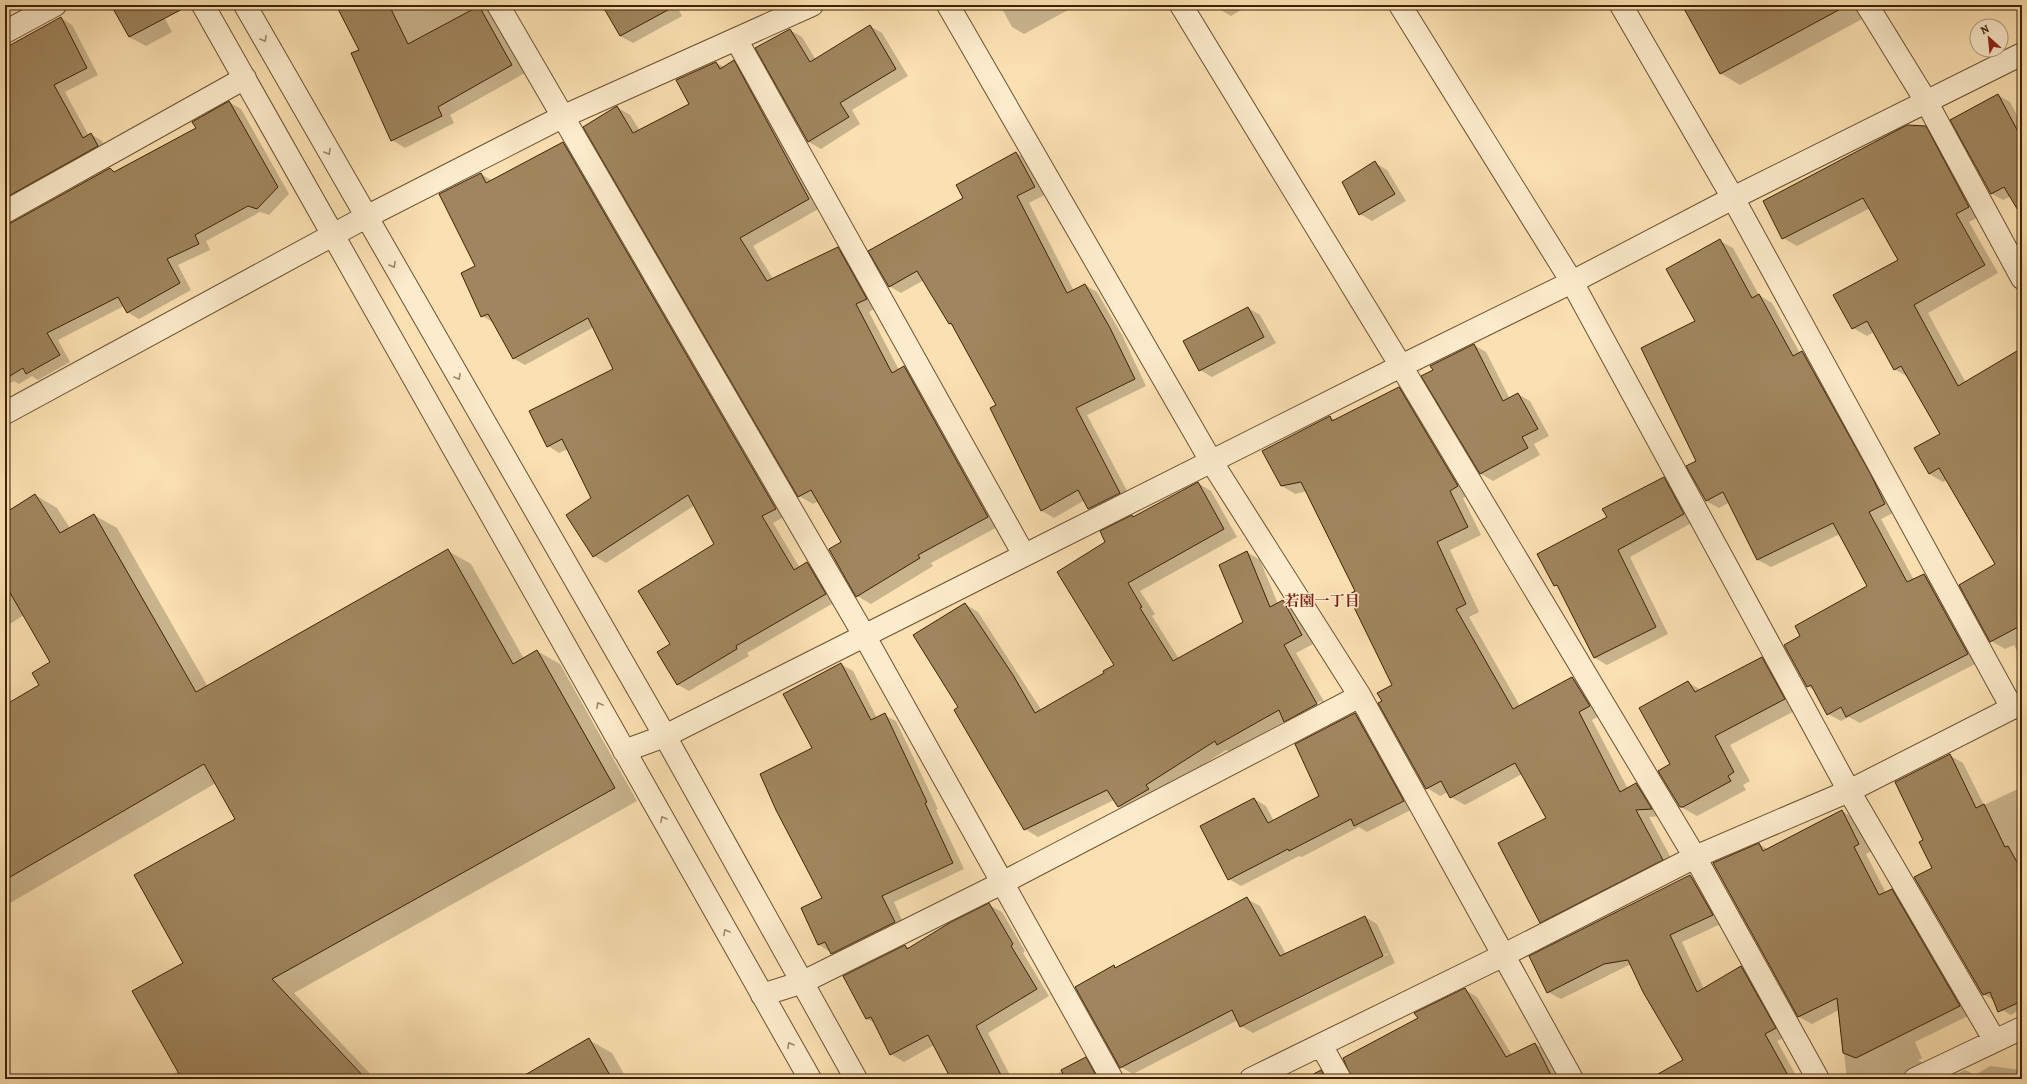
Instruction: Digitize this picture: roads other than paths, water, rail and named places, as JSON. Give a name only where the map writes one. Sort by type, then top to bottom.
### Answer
[{"type":"street","points":[[5,32],[55,5]]},
{"type":"street","points":[[203,5],[810,1079]]},
{"type":"street","points":[[245,5],[664,736],[856,1079]]},
{"type":"street","points":[[498,5],[864,635],[1112,1079]]},
{"type":"street","points":[[5,414],[366,217],[562,117],[812,5]]},
{"type":"street","points":[[948,5],[1211,461],[1360,696],[1572,1079]]},
{"type":"street","points":[[1181,5],[1401,366],[1695,857],[1818,1079]]},
{"type":"street","points":[[1400,5],[1572,282],[1849,791],[1995,1041]]},
{"type":"street","points":[[1251,1079],[1504,955],[1695,857],[1849,791],[2017,706],[1733,198],[1621,5]]},
{"type":"street","points":[[1867,5],[1926,101],[2022,278]]},
{"type":"street","points":[[736,39],[1024,555]]},
{"type":"street","points":[[624,751],[664,736],[1401,366],[1572,282],[1733,198],[2022,54]]},
{"type":"street","points":[[5,212],[245,78]]},
{"type":"street","points":[[762,995],[803,982],[1002,883],[1360,696]]},
{"type":"street","points":[[1915,1079],[2022,1028]]},
{"type":"street","points":[[1321,1045],[1340,1079]]},
{"type":"district","name":"若園一丁目","points":[[1322,601]]}]
